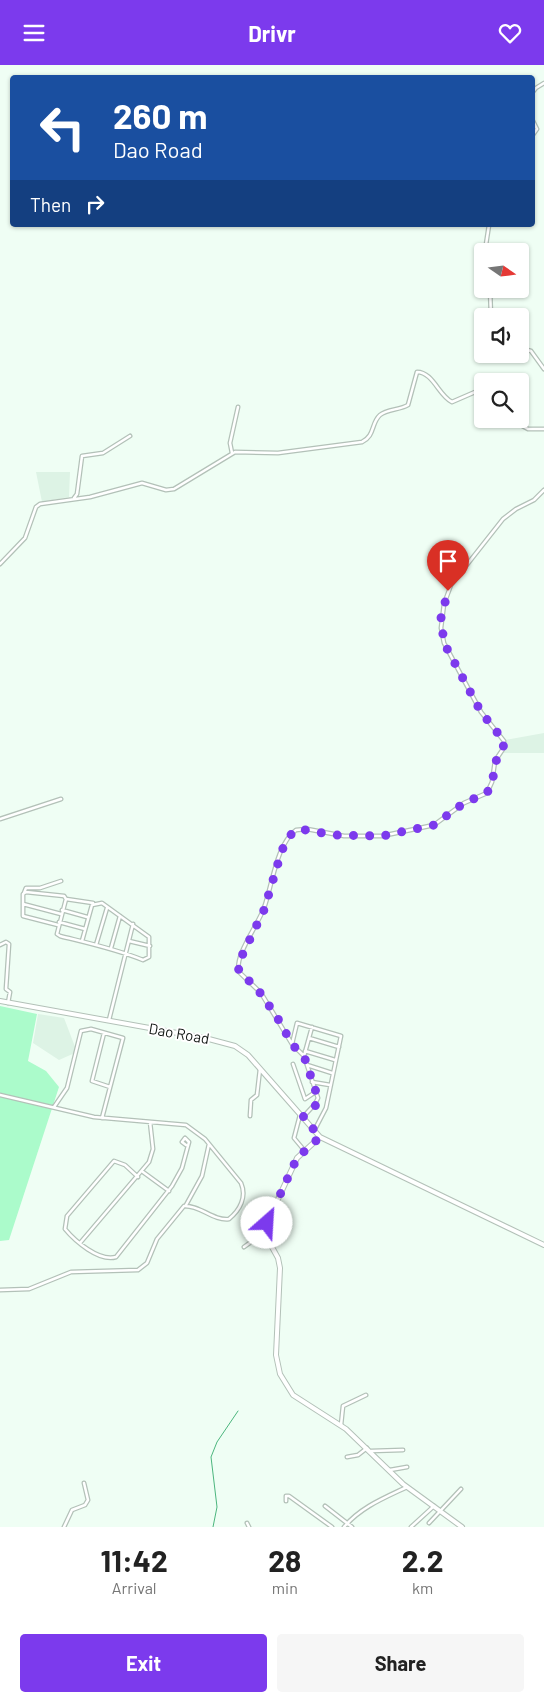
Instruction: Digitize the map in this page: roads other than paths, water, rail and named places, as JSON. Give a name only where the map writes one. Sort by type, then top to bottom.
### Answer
[{"type":"street","points":[[486,243],[489,227]]},
{"type":"street","points":[[529,350],[544,369]]},
{"type":"street","points":[[0,564],[24,538],[38,505],[90,497],[142,483],[174,489],[232,453],[278,453],[362,442],[371,435],[382,413],[408,405],[417,372],[426,375],[444,397],[452,402],[474,392]]},
{"type":"street","points":[[232,453],[230,443],[238,407]]},
{"type":"street","points":[[526,428],[544,429]]},
{"type":"street","points":[[74,498],[77,493],[82,456],[103,453],[130,436]]},
{"type":"street","points":[[304,1056],[292,1044],[261,993],[238,969],[240,956],[264,910],[282,850],[292,833],[300,829],[334,835],[377,836],[428,826],[440,822],[464,803],[487,793],[492,783],[496,761],[503,749],[504,741],[481,712],[444,643],[441,628],[444,604],[451,585],[503,519],[516,509],[534,500],[544,490]]},
{"type":"street","points":[[0,819],[61,799]]},
{"type":"street","points":[[61,881],[40,888],[26,888],[23,915],[85,929]]},
{"type":"street","points":[[24,893],[64,896],[66,899],[102,903],[150,938],[147,959],[58,935],[58,924],[66,899]]},
{"type":"street","points":[[82,941],[93,903]]},
{"type":"street","points":[[23,904],[61,914]]},
{"type":"street","points":[[96,945],[107,907]]},
{"type":"street","points":[[62,910],[88,917]]},
{"type":"street","points":[[111,949],[120,916]]},
{"type":"street","points":[[109,1021],[133,925]]},
{"type":"street","points":[[128,941],[150,946]]},
{"type":"street","points":[[0,945],[6,942],[9,944],[6,989],[10,992],[8,1003]]},
{"type":"street","name":"Dao Road","points":[[0,1001],[227,1043],[242,1049],[320,1137],[544,1245]]},
{"type":"street","points":[[292,1044],[296,1023],[340,1035],[324,1114],[314,1131]]},
{"type":"street","points":[[304,1149],[294,1138],[302,1116],[317,1101],[317,1091],[312,1082],[304,1056],[312,1027]]},
{"type":"street","points":[[54,1107],[67,1088],[81,1031],[90,1029],[123,1038],[102,1118]]},
{"type":"street","points":[[104,1033],[92,1081],[110,1087]]},
{"type":"street","points":[[309,1038],[338,1047]]},
{"type":"street","points":[[305,1051],[335,1060]]},
{"type":"street","points":[[293,1064],[305,1099],[308,1100],[317,1091]]},
{"type":"street","points":[[306,1065],[332,1073]]},
{"type":"street","points":[[250,1116],[251,1101],[257,1096],[260,1069]]},
{"type":"street","points":[[312,1082],[330,1085]]},
{"type":"street","points":[[0,1095],[102,1118],[186,1125],[198,1132],[241,1183],[244,1192],[242,1203],[236,1214],[227,1220],[186,1205]]},
{"type":"street","points":[[80,1243],[142,1172],[152,1154],[150,1122]]},
{"type":"street","points":[[320,1137],[304,1149],[295,1161],[268,1219],[265,1232],[280,1268],[276,1355],[280,1374],[296,1398],[340,1425],[407,1487],[462,1527]]},
{"type":"street","points":[[0,1290],[29,1289],[71,1272],[138,1270],[146,1263],[154,1244],[164,1229],[186,1205],[202,1175],[209,1144]]},
{"type":"street","points":[[138,1177],[125,1165],[114,1161],[67,1216],[64,1223],[65,1229],[80,1243],[106,1257],[116,1257],[169,1191],[182,1168],[186,1145]]},
{"type":"street","points":[[142,1172],[169,1191]]},
{"type":"street","points":[[244,1247],[265,1232]]},
{"type":"street","points":[[340,1425],[343,1405],[366,1395]]},
{"type":"street","points":[[347,1457],[369,1450],[402,1450]]},
{"type":"street","points":[[390,1470],[407,1467]]},
{"type":"street","points":[[64,1527],[72,1510],[85,1505],[88,1500],[84,1483]]},
{"type":"street","points":[[344,1527],[367,1506],[407,1487]]},
{"type":"street","points":[[428,1523],[461,1489]]},
{"type":"street","points":[[286,1501],[286,1496],[289,1496],[332,1527]]},
{"type":"street","points":[[326,1506],[352,1527]]},
{"type":"street","points":[[411,1527],[434,1506]]},
{"type":"street","points":[[247,1523],[249,1527]]},
{"type":"waterway","points":[[213,1527],[217,1507],[211,1457],[217,1442],[238,1411]]}]
